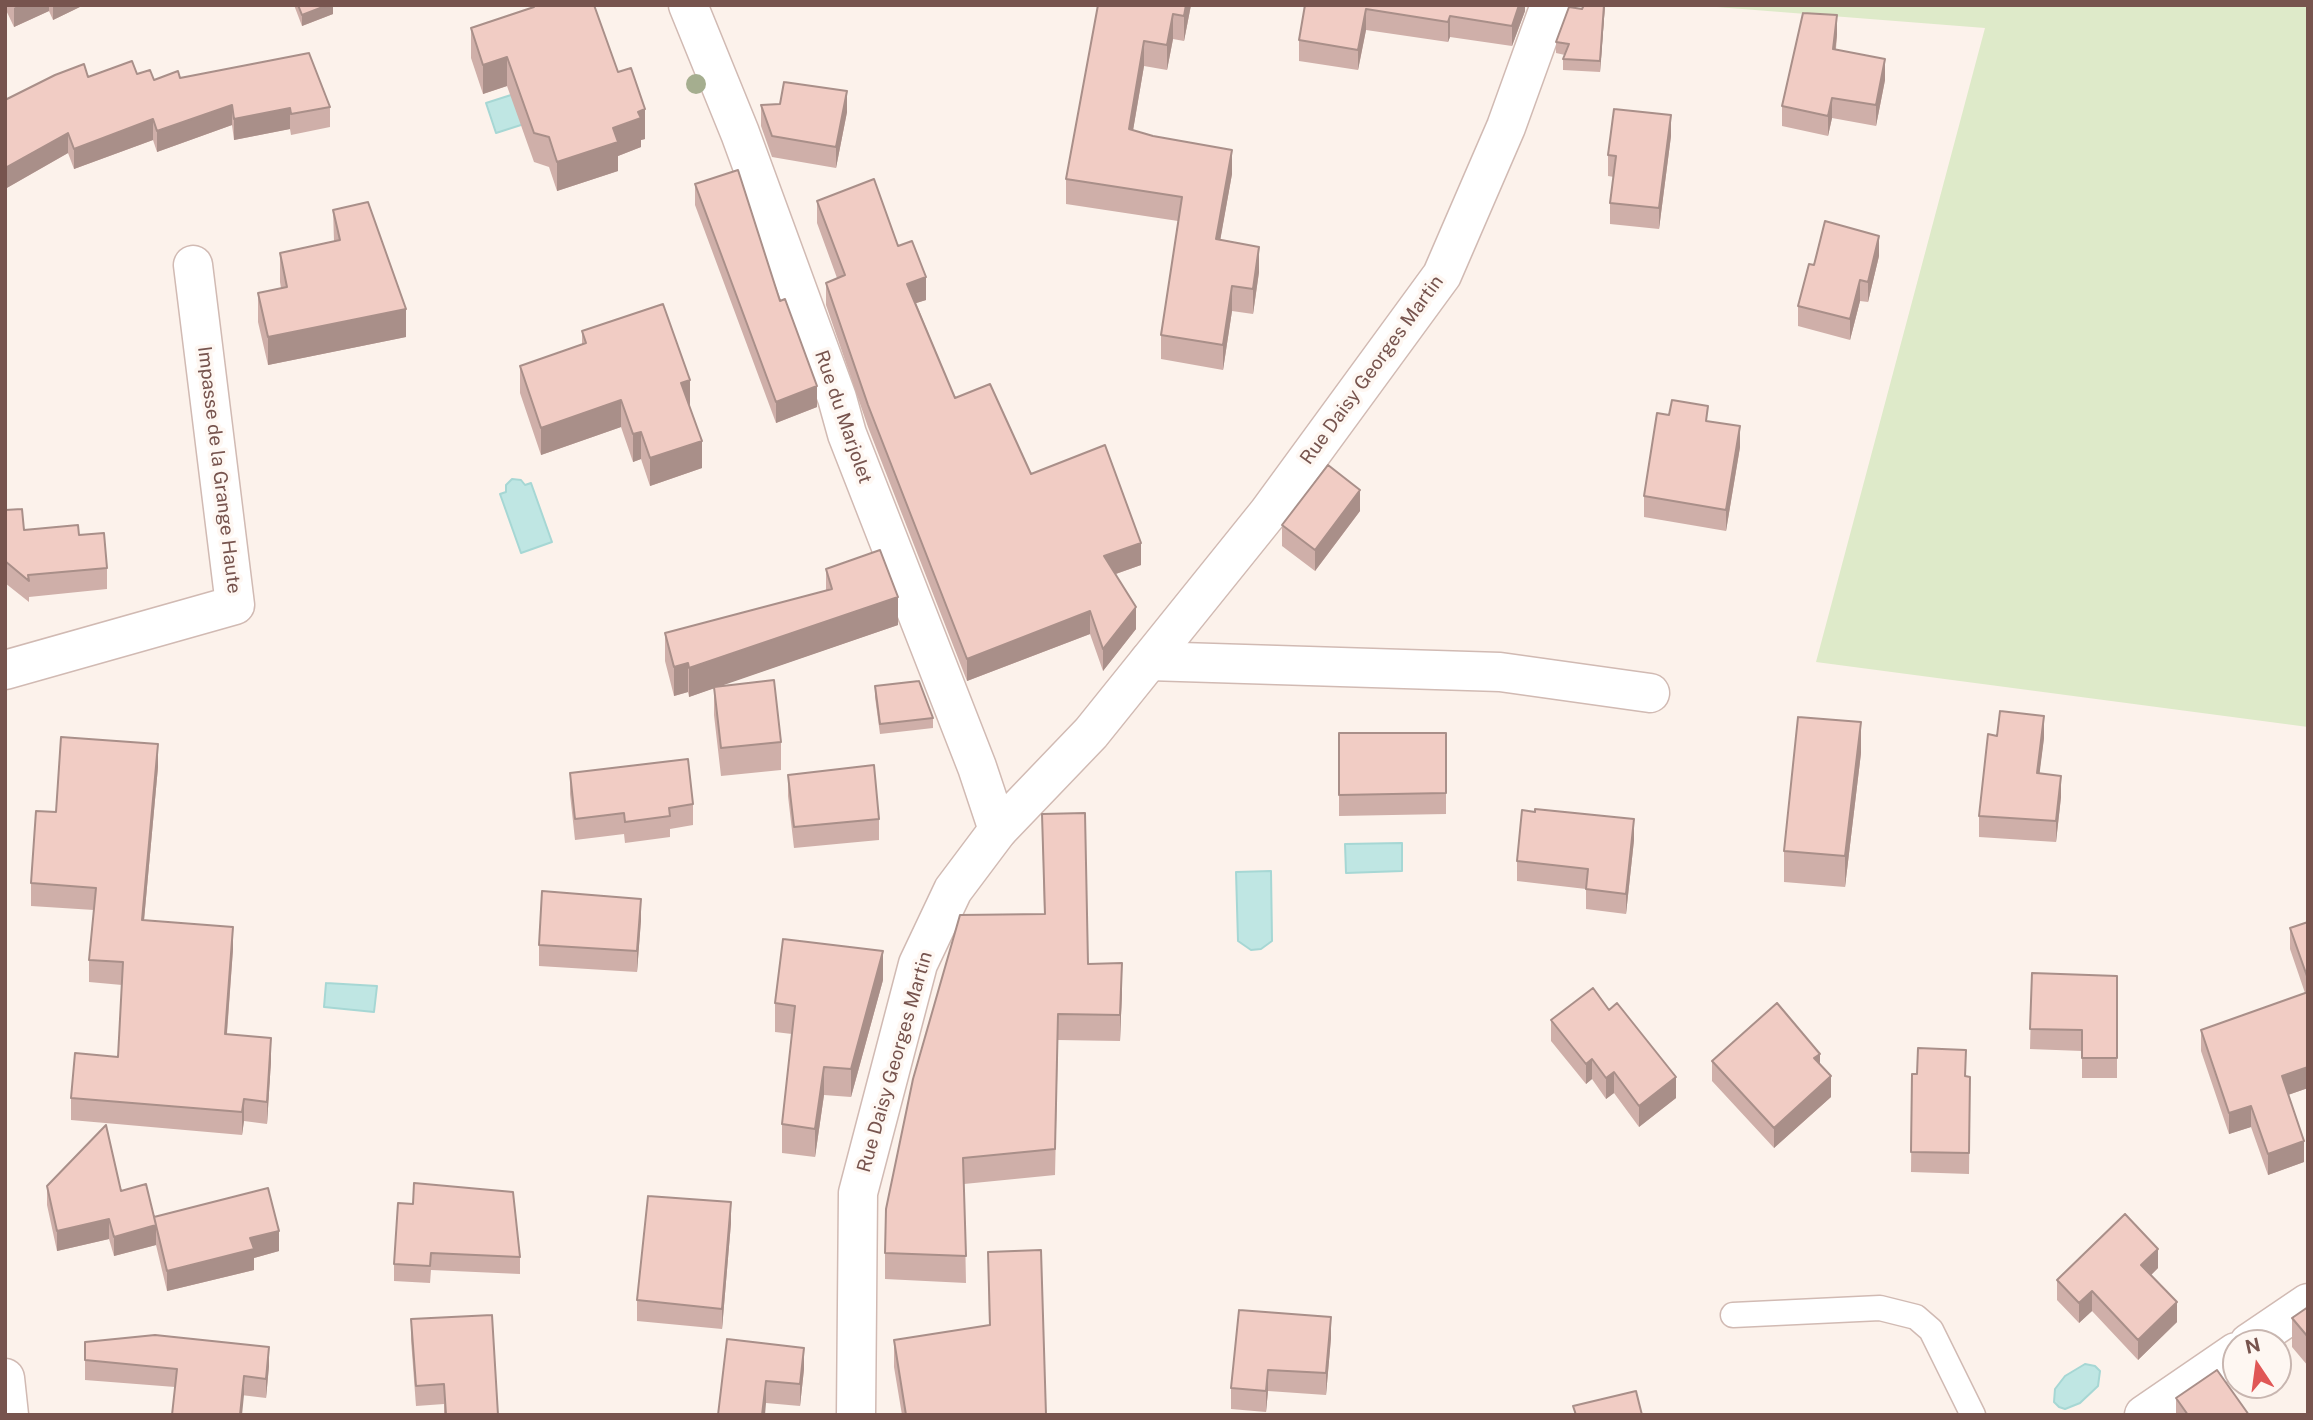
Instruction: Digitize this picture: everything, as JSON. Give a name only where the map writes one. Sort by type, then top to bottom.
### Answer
[{"type":"street","name":"Rue du Marjolet","points":[[688,5],[740,133],[837,398],[846,434],[977,767],[998,830]]},
{"type":"street","name":"Rue Daisy Georges Martin","points":[[856,1415],[858,1194],[918,964],[953,890],[998,830],[1091,733],[1268,513],[1442,275],[1506,127],[1550,5]]},
{"type":"street","name":"Impasse de la Grange Haute","points":[[5,670],[235,606],[193,265]]},
{"type":"street","points":[[1149,661],[1500,672],[1650,693]]},
{"type":"street","points":[[2270,1329],[2308,1303]]},
{"type":"street","points":[[2144,1415],[2222,1362]]},
{"type":"street","points":[[5,1378],[9,1415]]},
{"type":"lane","points":[[1733,1315],[1880,1308],[1916,1317],[1931,1329],[1973,1415]]},
{"type":"green space","points":[[1691,5],[2308,5],[2308,727],[1816,662],[1985,28]]},
{"type":"water","points":[[539,86],[549,116],[496,133],[486,103]]},
{"type":"water","points":[[512,479],[521,480],[525,485],[531,483],[552,542],[521,553],[500,494],[506,492],[506,485]]},
{"type":"water","points":[[1402,843],[1402,871],[1346,873],[1345,844]]},
{"type":"water","points":[[1271,871],[1272,941],[1261,949],[1251,950],[1238,941],[1236,872]]},
{"type":"water","points":[[326,983],[377,986],[374,1012],[324,1007]]},
{"type":"water","points":[[2085,1364],[2095,1366],[2100,1371],[2098,1386],[2080,1403],[2065,1409],[2059,1407],[2054,1402],[2055,1389],[2065,1376]]},
{"type":"building","points":[[298,5],[328,5],[302,15]]},
{"type":"building","points":[[534,5],[594,5],[618,72],[631,68],[645,109],[638,112],[641,118],[613,128],[618,142],[557,162],[549,137],[534,133],[507,57],[483,65],[471,28]]},
{"type":"building","points":[[1098,5],[1186,5],[1184,16],[1173,14],[1167,45],[1144,41],[1129,129],[1232,150],[1216,239],[1259,247],[1253,289],[1232,286],[1223,345],[1161,335],[1182,197],[1066,179]]},
{"type":"building","points":[[1305,5],[1519,5],[1512,26],[1450,16],[1448,22],[1366,9],[1358,50],[1299,40]]},
{"type":"building","points":[[1584,5],[1604,5],[1600,61],[1563,59],[1569,44],[1556,42],[1569,7],[1582,9]]},
{"type":"building","points":[[1803,13],[1837,15],[1833,49],[1885,59],[1876,105],[1832,98],[1828,116],[1782,106]]},
{"type":"building","points":[[309,53],[330,107],[291,114],[290,108],[234,119],[232,105],[157,131],[153,119],[74,149],[68,133],[5,168],[5,100],[84,64],[88,77],[132,61],[137,74],[150,70],[154,80],[178,71],[180,78]]},
{"type":"building","points":[[784,82],[847,91],[836,147],[772,136],[761,105],[780,104]]},
{"type":"building","points":[[1614,109],[1671,115],[1659,208],[1610,203],[1616,156],[1608,155]]},
{"type":"building","points":[[738,170],[780,301],[785,299],[817,386],[776,402],[695,184]]},
{"type":"building","points":[[874,179],[898,246],[912,241],[926,277],[907,284],[955,398],[990,384],[1031,474],[1105,445],[1141,543],[1104,556],[1136,607],[1103,649],[1090,611],[967,659],[868,405],[826,283],[845,275],[817,201]]},
{"type":"building","points":[[368,202],[406,309],[268,337],[258,293],[287,287],[280,253],[340,240],[333,210]]},
{"type":"building","points":[[1825,221],[1879,236],[1868,282],[1860,280],[1850,319],[1798,306],[1809,264],[1814,265]]},
{"type":"building","points":[[663,304],[690,380],[681,383],[702,441],[650,458],[641,432],[633,434],[621,400],[541,428],[520,366],[586,343],[582,331]]},
{"type":"building","points":[[1672,400],[1708,406],[1706,421],[1740,426],[1726,510],[1644,496],[1657,413],[1669,415]]},
{"type":"building","points":[[1328,465],[1360,490],[1315,550],[1282,525]]},
{"type":"building","points":[[22,509],[24,530],[78,525],[79,535],[104,533],[107,568],[28,575],[29,581],[5,561],[5,510]]},
{"type":"building","points":[[880,550],[898,597],[689,668],[688,663],[674,667],[665,633],[832,589],[826,569]]},
{"type":"building","points":[[774,680],[781,742],[721,748],[714,687]]},
{"type":"building","points":[[919,681],[933,718],[880,724],[875,686]]},
{"type":"building","points":[[2000,711],[2044,716],[2037,773],[2061,776],[2056,821],[1979,816],[1988,734],[1997,736]]},
{"type":"building","points":[[1798,717],[1861,722],[1845,856],[1784,851]]},
{"type":"building","points":[[1339,733],[1446,733],[1446,793],[1339,795]]},
{"type":"building","points":[[61,737],[158,744],[142,920],[233,927],[225,1034],[271,1038],[267,1102],[244,1099],[242,1112],[71,1098],[75,1053],[118,1057],[123,962],[89,960],[96,888],[31,883],[36,811],[56,812]]},
{"type":"building","points":[[688,759],[693,804],[669,808],[670,816],[625,822],[624,813],[575,819],[570,773]]},
{"type":"building","points":[[874,765],[879,819],[794,827],[788,775]]},
{"type":"building","points":[[1535,809],[1634,819],[1626,894],[1586,889],[1588,869],[1517,861],[1522,810],[1535,812]]},
{"type":"building","points":[[1085,813],[1088,964],[1122,963],[1120,1015],[1058,1014],[1055,1149],[963,1158],[966,1256],[885,1253],[886,1209],[913,1079],[960,915],[1045,914],[1042,814]]},
{"type":"building","points":[[542,891],[641,899],[637,951],[539,945]]},
{"type":"building","points":[[2308,922],[2308,979],[2290,928]]},
{"type":"building","points":[[783,939],[883,951],[851,1069],[824,1067],[815,1129],[782,1124],[795,1006],[775,1003]]},
{"type":"building","points":[[2032,973],[2117,976],[2117,1058],[2082,1058],[2082,1030],[2030,1029]]},
{"type":"building","points":[[1593,988],[1609,1010],[1617,1003],[1676,1077],[1639,1106],[1614,1072],[1606,1078],[1592,1059],[1586,1064],[1551,1020]]},
{"type":"building","points":[[2308,992],[2308,1067],[2282,1076],[2304,1141],[2268,1154],[2251,1106],[2229,1113],[2201,1030]]},
{"type":"building","points":[[1777,1003],[1820,1054],[1814,1058],[1831,1076],[1774,1128],[1712,1061]]},
{"type":"building","points":[[1918,1048],[1966,1050],[1965,1076],[1970,1077],[1969,1153],[1911,1152],[1912,1074],[1917,1074]]},
{"type":"building","points":[[106,1125],[121,1191],[146,1184],[156,1225],[114,1237],[109,1219],[57,1231],[47,1186]]},
{"type":"building","points":[[414,1183],[513,1192],[520,1257],[431,1253],[430,1266],[394,1264],[398,1203],[413,1204]]},
{"type":"building","points":[[268,1188],[279,1231],[250,1238],[254,1249],[167,1271],[154,1217]]},
{"type":"building","points":[[648,1196],[731,1202],[722,1309],[637,1300]]},
{"type":"building","points":[[2125,1214],[2158,1249],[2141,1265],[2177,1302],[2138,1340],[2092,1291],[2079,1303],[2057,1280]]},
{"type":"building","points":[[1041,1250],[1046,1415],[906,1415],[894,1340],[990,1325],[988,1252]]},
{"type":"building","points":[[2308,1307],[2308,1337],[2292,1318]]},
{"type":"building","points":[[1239,1310],[1331,1317],[1326,1373],[1268,1370],[1266,1391],[1231,1388]]},
{"type":"building","points":[[492,1315],[498,1415],[446,1415],[444,1384],[416,1386],[411,1319]]},
{"type":"building","points":[[155,1335],[269,1347],[266,1379],[244,1376],[240,1415],[172,1415],[177,1369],[85,1360],[85,1342]]},
{"type":"building","points":[[727,1339],[804,1348],[800,1384],[766,1381],[762,1415],[718,1415]]},
{"type":"building","points":[[2217,1370],[2222,1377],[2222,1399],[2238,1399],[2249,1415],[2188,1415],[2176,1398]]},
{"type":"building","points":[[1636,1391],[1642,1415],[1576,1415],[1573,1406]]}]
